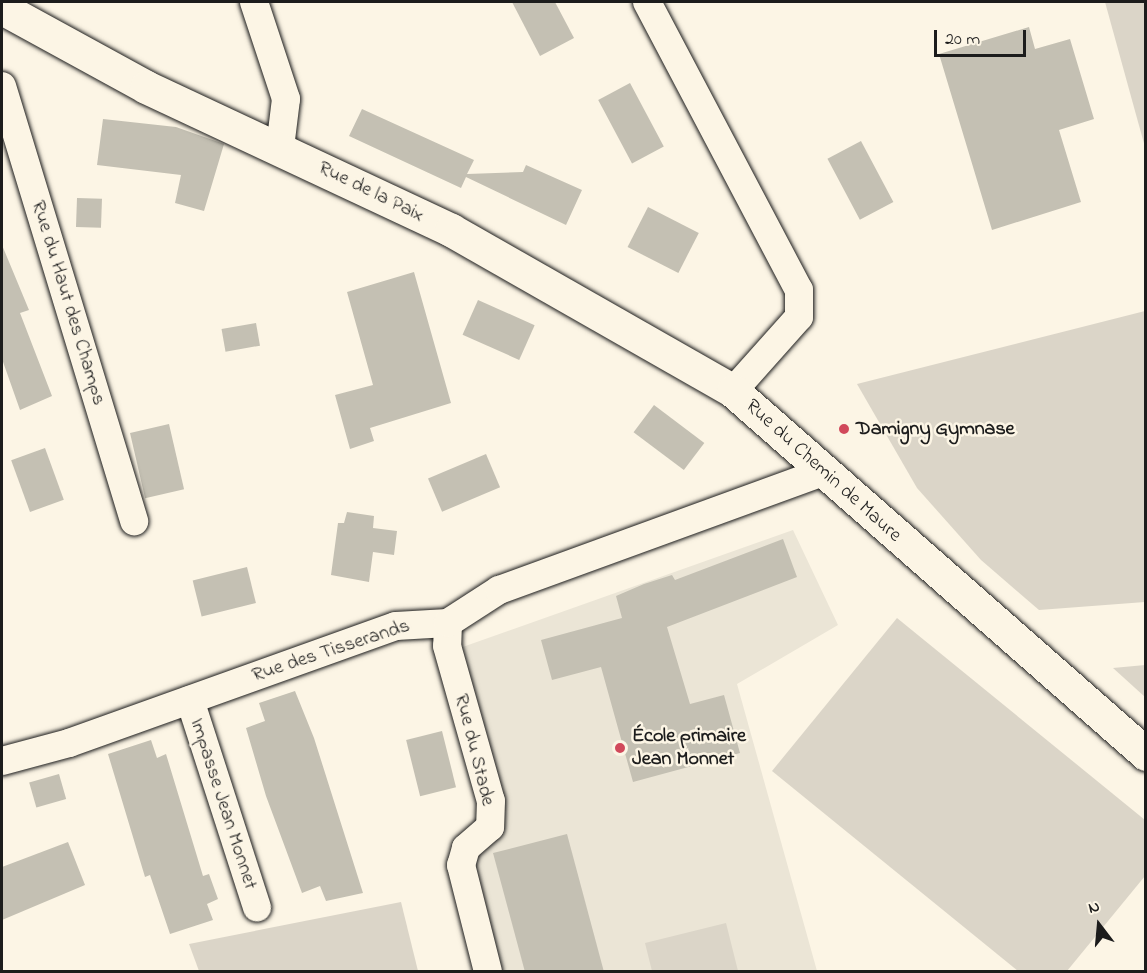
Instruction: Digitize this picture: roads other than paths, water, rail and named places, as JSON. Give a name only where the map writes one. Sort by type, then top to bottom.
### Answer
[{"type":"street","points":[[254,2],[286,99],[279,148]]},
{"type":"street","name":"Rue du Chemin de Maure","points":[[647,2],[799,290],[799,317],[733,391],[1146,754]]},
{"type":"street","name":"Rue de la Paix","points":[[2,8],[146,87],[451,230],[733,391]]},
{"type":"street","name":"Rue du Haut des Champs","points":[[2,86],[134,521]]},
{"type":"street","name":"Rue des Tisserands","points":[[2,761],[190,700],[396,626],[448,623],[499,590],[823,472]]},
{"type":"street","name":"Rue du Stade","points":[[448,623],[447,646],[490,801],[490,827],[466,848],[461,865],[488,972]]},
{"type":"street","name":"Impasse Jean Monnet","points":[[190,700],[257,907]]},
{"type":"place","name":"Damigny Gymnase","points":[[844,429]]},
{"type":"place","name":"École primaire Jean Monnet","points":[[620,748]]}]
